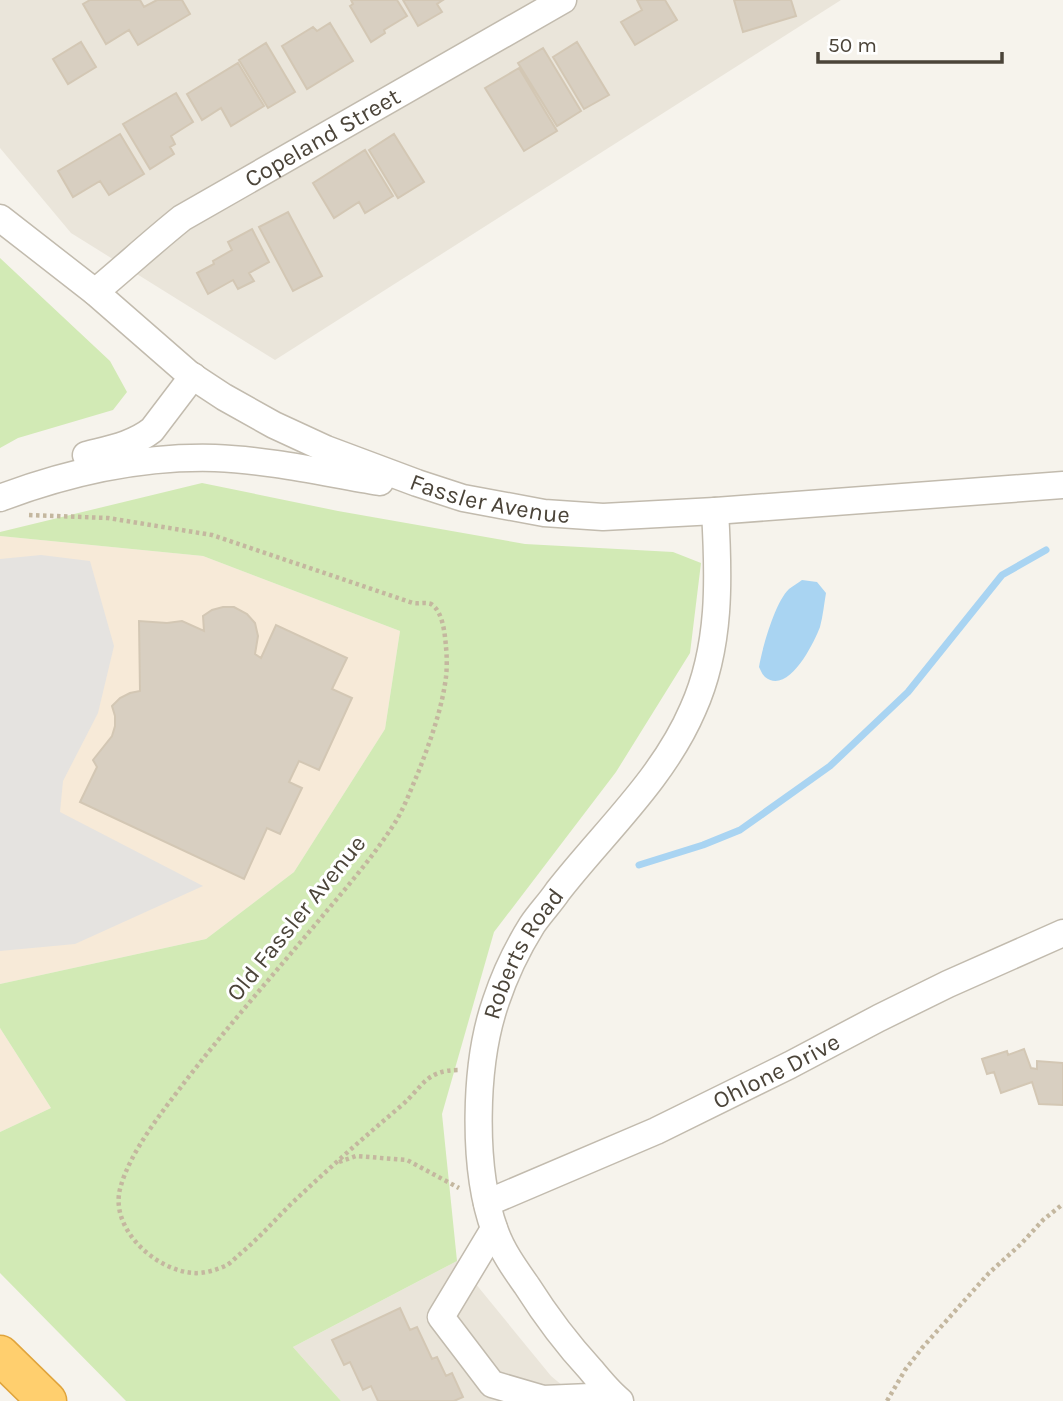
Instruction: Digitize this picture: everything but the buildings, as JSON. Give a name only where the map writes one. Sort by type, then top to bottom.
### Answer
[{"type":"highway","points":[[0,1355],[47,1401]]},
{"type":"street","name":"Copeland Street","points":[[95,292],[182,218],[563,0]]},
{"type":"street","name":"Fassler Avenue","points":[[0,218],[95,292],[192,376],[236,404],[300,438],[372,467],[463,498],[514,509],[573,516],[636,516],[1063,485]]},
{"type":"street","points":[[0,489],[47,467],[120,446],[145,435],[152,430],[192,376]]},
{"type":"street","points":[[0,498],[108,466],[159,460],[214,458],[281,465],[463,498]]},
{"type":"street","name":"Roberts Road","points":[[617,1398],[569,1345],[545,1313],[504,1251],[494,1229],[487,1203],[479,1143],[479,1097],[484,1050],[495,1003],[512,959],[534,923],[655,773],[693,710],[709,663],[716,617],[718,573],[715,511]]},
{"type":"street","name":"Ohlone Drive","points":[[487,1203],[656,1131],[948,984],[1063,933]]},
{"type":"street","points":[[494,1229],[441,1317],[492,1384],[542,1399],[617,1398]]},
{"type":"path","name":"Old Fassler Avenue","points":[[24,515],[108,518],[212,535],[413,603],[434,606],[439,613],[446,648],[447,675],[427,749],[397,820],[342,893],[220,1037],[162,1112],[130,1164],[120,1190],[121,1222],[131,1236],[148,1254],[171,1267],[192,1273],[207,1272],[228,1264],[256,1241],[335,1163],[407,1101],[424,1081],[445,1070],[482,1070]]},
{"type":"path","points":[[335,1163],[356,1156],[407,1160],[487,1203]]},
{"type":"path","points":[[887,1401],[922,1348],[989,1273],[1063,1204]]},
{"type":"shaded area","points":[[0,0],[841,0],[275,360],[71,233],[0,148]]},
{"type":"shaded area","points":[[0,536],[203,556],[400,631],[385,729],[294,872],[206,939],[0,984]]},
{"type":"shaded area","points":[[41,555],[90,561],[114,646],[98,713],[63,781],[60,812],[203,886],[75,944],[0,951],[0,559]]},
{"type":"shaded area","points":[[0,1028],[51,1108],[0,1132]]},
{"type":"shaded area","points":[[457,1261],[551,1376],[581,1401],[341,1401],[293,1347]]},
{"type":"green space","points":[[0,258],[110,361],[127,392],[113,410],[18,438],[0,448]]},
{"type":"green space","points":[[202,483],[338,511],[525,544],[673,552],[701,563],[690,653],[616,772],[494,932],[442,1114],[457,1261],[293,1347],[341,1401],[126,1401],[0,1273],[0,1132],[51,1108],[0,1028],[0,984],[206,939],[294,872],[385,729],[400,631],[203,556],[0,536],[0,532]]},
{"type":"water","points":[[802,580],[817,582],[826,593],[820,627],[799,665],[791,674],[774,681],[765,677],[759,667],[766,638],[784,595]]},
{"type":"waterway","points":[[639,865],[740,830],[830,766],[908,692],[1002,575],[1046,550]]}]
